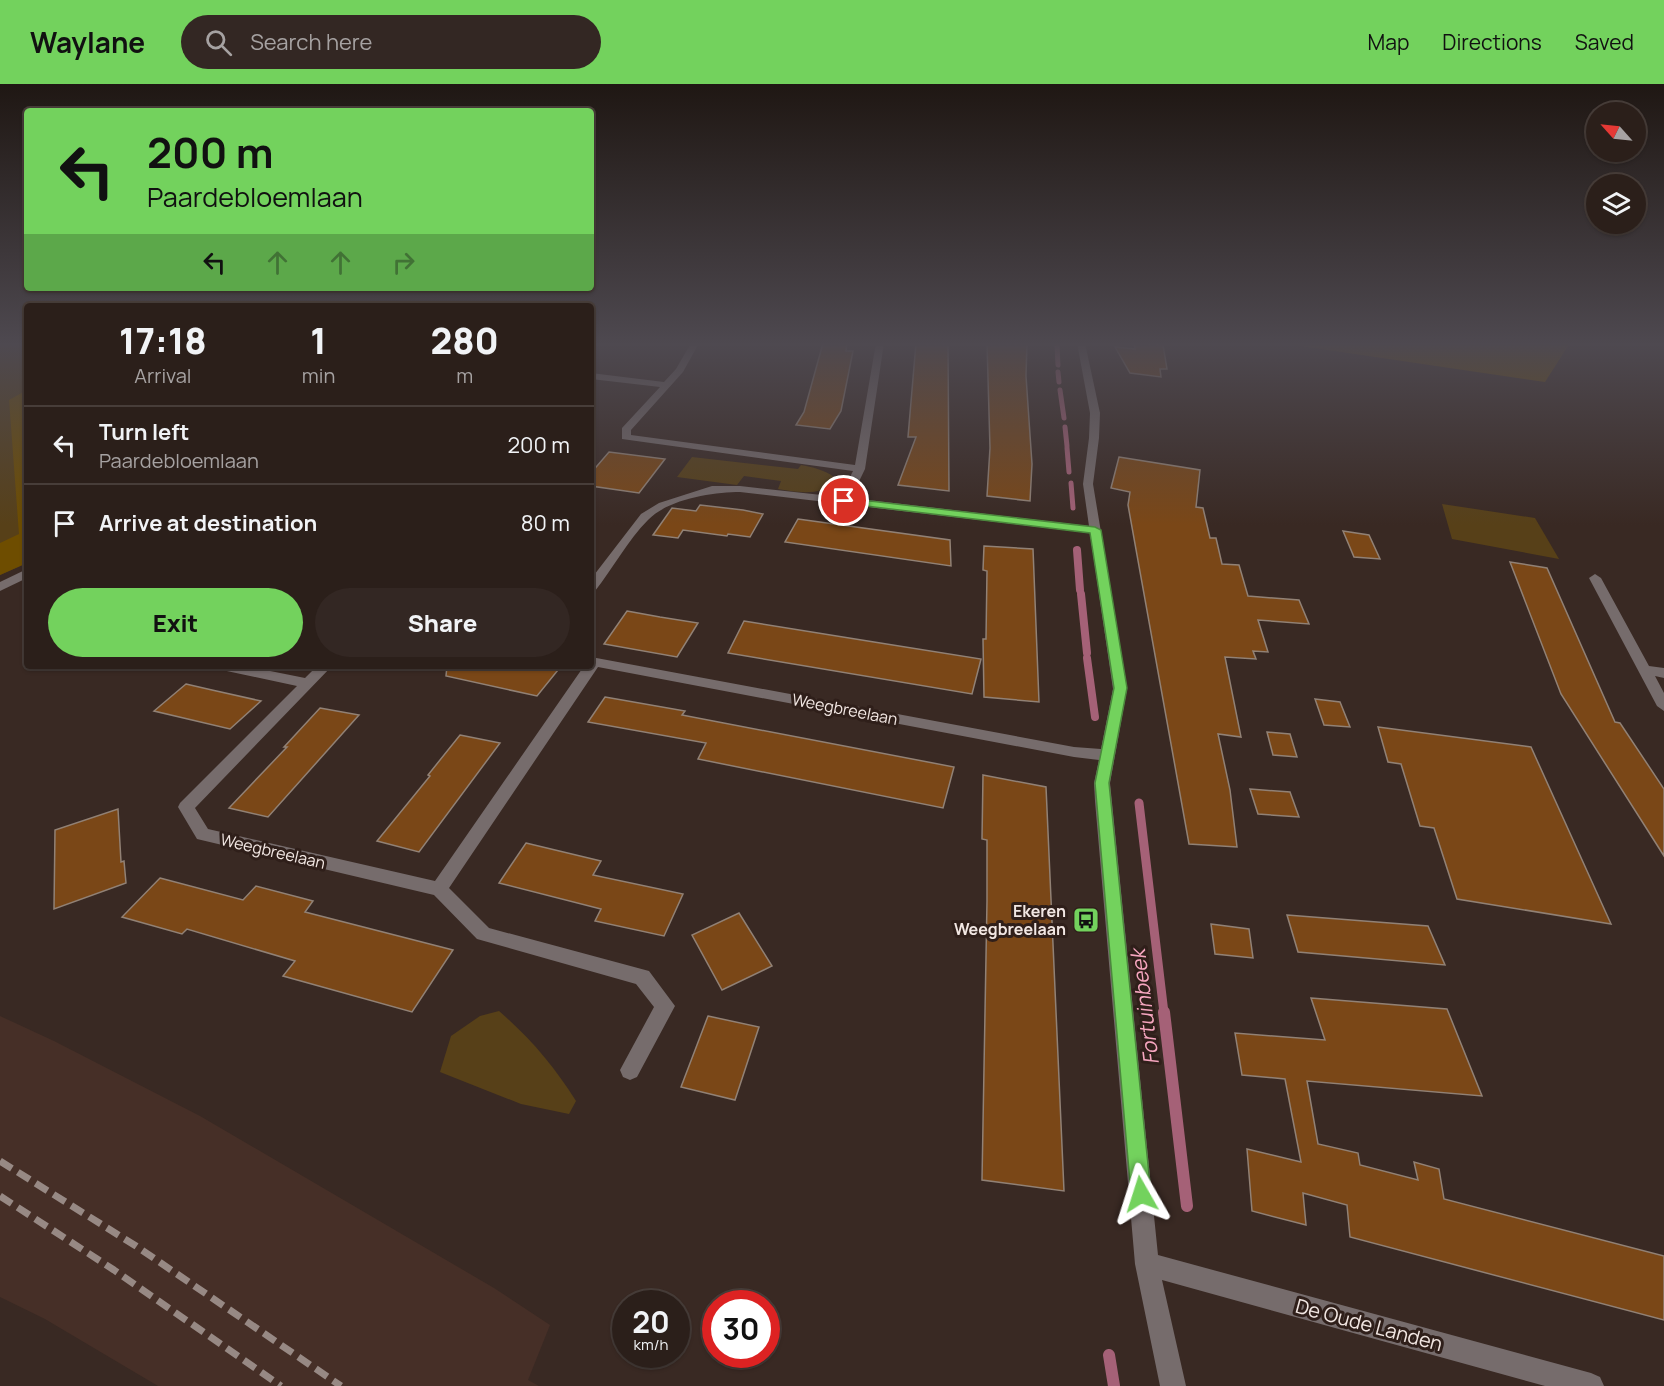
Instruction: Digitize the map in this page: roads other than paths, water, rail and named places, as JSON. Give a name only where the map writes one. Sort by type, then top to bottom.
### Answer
[{"type":"street","points":[[650,404],[626,429],[626,437],[860,469]]},
{"type":"street","points":[[844,501],[860,469],[870,404]]},
{"type":"street","points":[[1093,404],[1095,425],[1088,465],[1088,484],[1120,688],[1101,755],[1102,783],[1147,1264],[1173,1386]]},
{"type":"street","points":[[594,584],[645,516],[663,505],[712,489],[844,501],[1095,530]]},
{"type":"street","points":[[0,586],[24,574]]},
{"type":"street","points":[[1595,578],[1664,706]]},
{"type":"street","name":"Weegbreelaan","points":[[594,664],[1101,755]]},
{"type":"street","points":[[237,669],[308,683]]},
{"type":"street","name":"Weegbreelaan","points":[[322,669],[186,807],[203,834],[439,889],[589,669]]},
{"type":"street","points":[[1645,670],[1664,673]]},
{"type":"street","points":[[439,889],[483,934],[642,977],[664,1006],[630,1070]]},
{"type":"street","name":"De Oude Landen","points":[[1147,1264],[1592,1386]]},
{"type":"waterway","name":"Fortuinbeek","points":[[1062,404],[1064,418]]},
{"type":"waterway","name":"Fortuinbeek","points":[[1065,427],[1067,446]]},
{"type":"waterway","name":"Fortuinbeek","points":[[1067,448],[1069,472]]},
{"type":"waterway","name":"Fortuinbeek","points":[[1071,483],[1073,508]]},
{"type":"waterway","name":"Fortuinbeek","points":[[1077,550],[1080,590]]},
{"type":"waterway","name":"Fortuinbeek","points":[[1081,594],[1087,653]]},
{"type":"waterway","name":"Fortuinbeek","points":[[1087,658],[1095,717]]},
{"type":"waterway","name":"Fortuinbeek","points":[[1139,803],[1164,1013]]},
{"type":"waterway","name":"Fortuinbeek","points":[[1164,1012],[1187,1206]]},
{"type":"waterway","name":"Fortuinbeek","points":[[1109,1355],[1114,1386]]},
{"type":"railway","points":[[0,1161],[136,1246],[341,1386]]},
{"type":"railway","points":[[0,1196],[114,1270],[281,1386]]},
{"type":"place","name":"Ekeren Weegbreelaan","points":[[1086,920]]}]
